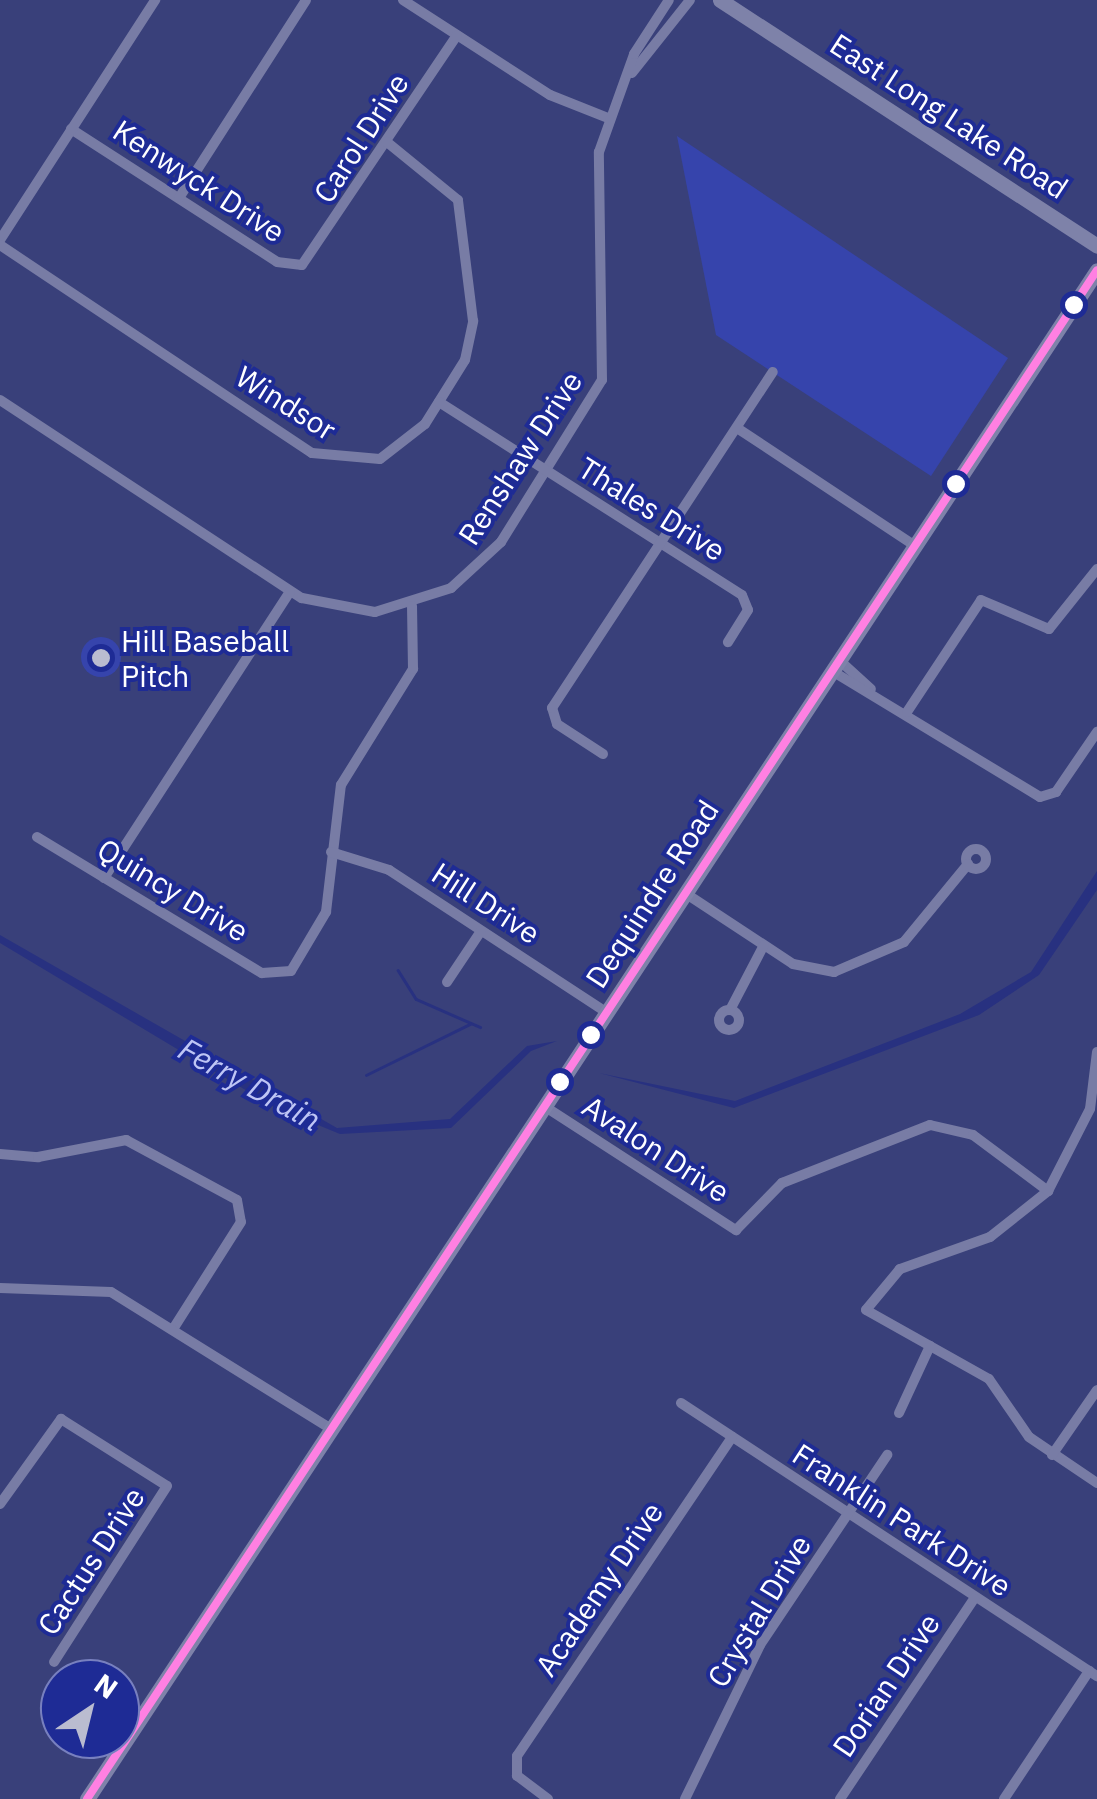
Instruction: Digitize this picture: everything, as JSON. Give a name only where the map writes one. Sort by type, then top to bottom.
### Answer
[{"type":"main road","name":"East Long Lake Road","points":[[720,0],[1097,246]]},
{"type":"main road","name":"Dequindre Road","points":[[87,1799],[1097,270]]},
{"type":"street","points":[[0,243],[155,0]]},
{"type":"street","points":[[178,198],[306,0]]},
{"type":"street","points":[[403,0],[550,95],[608,118]]},
{"type":"street","name":"Renshaw Drive","points":[[0,400],[290,592],[346,611],[412,606],[480,566],[546,473],[606,365],[598,168],[608,118],[669,0]]},
{"type":"street","name":"Renshaw Drive","points":[[632,73],[690,0]]},
{"type":"street","name":"Carol Drive","points":[[302,264],[457,35]]},
{"type":"street","name":"Kenwyck Drive","points":[[71,130],[277,262],[302,264]]},
{"type":"street","name":"Windsor","points":[[0,243],[328,460],[388,456],[439,402],[472,335],[466,217],[443,180],[387,142]]},
{"type":"street","points":[[603,754],[551,716],[773,372]]},
{"type":"street","name":"Thales Drive","points":[[439,402],[746,599],[728,642]]},
{"type":"street","points":[[737,428],[915,546]]},
{"type":"street","points":[[907,712],[981,600],[1049,629],[1097,568]]},
{"type":"street","points":[[104,878],[290,592]]},
{"type":"street","points":[[331,852],[340,785],[413,669],[412,606]]},
{"type":"street","points":[[836,666],[1050,797],[1097,732]]},
{"type":"street","name":"Quincy Drive","points":[[37,837],[262,973],[286,974],[326,912],[331,852]]},
{"type":"street","name":"Hill Drive","points":[[331,852],[380,866],[606,1012]]},
{"type":"street","points":[[685,893],[764,945],[814,972],[852,966],[904,942],[968,864]]},
{"type":"street","points":[[447,982],[481,930]]},
{"type":"street","points":[[730,1010],[764,945]]},
{"type":"street","points":[[1097,1052],[1090,1109],[1048,1191],[990,1237],[892,1274],[869,1300],[868,1315],[989,1379],[1052,1455],[1097,1484]]},
{"type":"street","name":"Avalon Drive","points":[[544,1106],[736,1230],[782,1183],[930,1125],[973,1135],[1048,1191]]},
{"type":"street","points":[[0,1154],[138,1142],[236,1200],[241,1222],[173,1329]]},
{"type":"street","points":[[0,1288],[104,1290],[331,1428]]},
{"type":"street","points":[[899,1413],[930,1346]]},
{"type":"street","points":[[1052,1455],[1097,1390]]},
{"type":"street","name":"Franklin Park Drive","points":[[680,1403],[974,1600],[1093,1674]]},
{"type":"street","name":"Cactus Drive","points":[[4,1490],[61,1419],[167,1486],[56,1659]]},
{"type":"street","name":"Academy Drive","points":[[548,1799],[515,1770],[732,1437]]},
{"type":"street","name":"Crystal Drive","points":[[685,1799],[760,1645],[887,1455]]},
{"type":"street","points":[[0,1504],[4,1490]]},
{"type":"street","name":"Dorian Drive","points":[[840,1799],[974,1600]]},
{"type":"street","points":[[1004,1799],[1093,1674]]},
{"type":"shaded area","points":[[677,136],[1008,358],[931,476],[716,335]]},
{"type":"shaded area","name":"Hill Baseball Pitch","points":[[101,637],[115,643],[121,657],[115,671],[101,677],[87,671],[81,657],[87,643]]},
{"type":"water","points":[[1097,871],[1097,890],[1039,975],[979,1015],[734,1108],[599,1073],[735,1101],[960,1014],[1031,972]]},
{"type":"water","name":"Ferry Drain","points":[[0,935],[337,1128],[450,1119],[527,1046],[557,1041],[531,1051],[451,1128],[340,1134],[274,1107],[0,943]]},
{"type":"waterway","points":[[398,970],[416,999],[480,1027]]},
{"type":"waterway","points":[[366,1075],[470,1024]]},
{"type":"transit line","points":[[87,1799],[1097,270]]},
{"type":"place","name":"Hill Baseball Pitch","points":[[101,658]]}]
